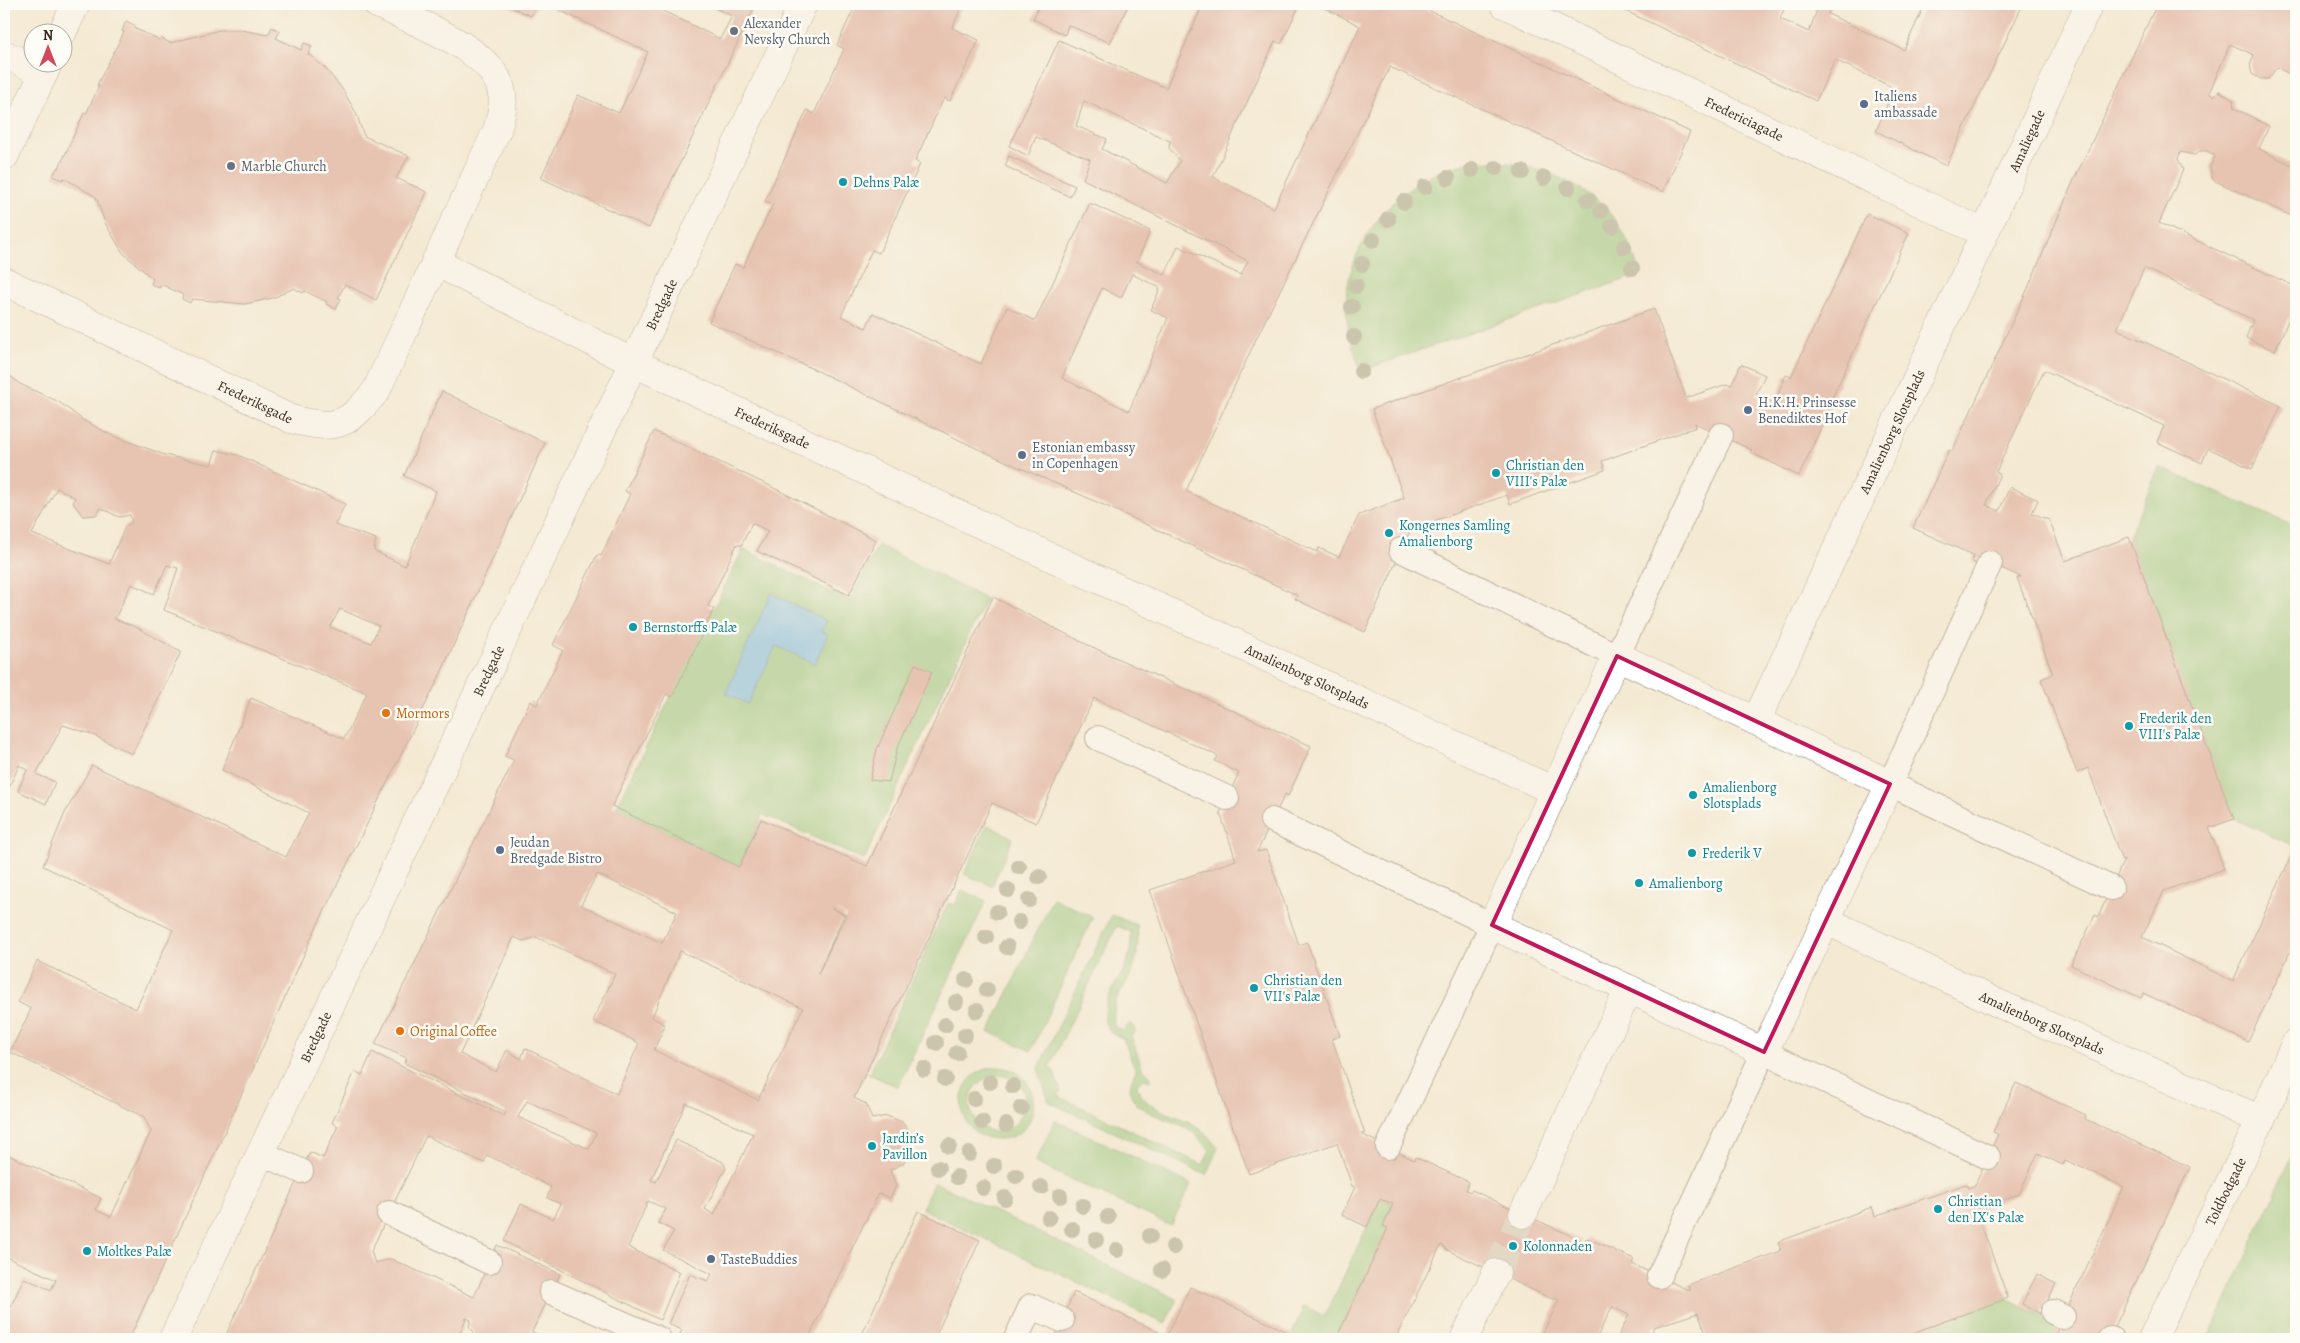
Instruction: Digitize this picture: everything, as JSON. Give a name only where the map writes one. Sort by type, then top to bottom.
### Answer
[{"type":"street","points":[[67,22],[76,4]]},
{"type":"street","name":"Frederiksgade","points":[[4,281],[100,329],[291,419],[330,426],[345,421],[359,412],[376,391],[497,130],[503,109],[502,89],[496,76],[488,65],[470,50],[377,4]]},
{"type":"street","name":"Bredgade","points":[[173,1339],[803,4]]},
{"type":"street","name":"Fredericiagade","points":[[1504,4],[1984,233]]},
{"type":"street","name":"Amaliegade","points":[[1964,278],[2089,4]]},
{"type":"street","points":[[4,54],[22,60]]},
{"type":"street","points":[[4,157],[44,72]]},
{"type":"street","name":"Frederiksgade","points":[[435,262],[634,363],[1113,586]]},
{"type":"street","name":"Amalienborg Slotsplads","points":[[1756,721],[1964,278]]},
{"type":"street","name":"Amalienborg Slotsplads","points":[[1113,586],[1554,791]]},
{"type":"street","points":[[1618,656],[1756,721],[1890,784],[1764,1052],[1492,924],[1618,656]]},
{"type":"street","name":"Amalienborg Slotsplads","points":[[1826,920],[2004,1006],[2261,1120]]},
{"type":"street","points":[[1523,1214],[1629,989]]},
{"type":"street","name":"Toldbodgade","points":[[2152,1339],[2261,1120],[2296,1042]]},
{"type":"street","points":[[1464,1339],[1496,1273]]},
{"type":"lane","points":[[1401,550],[1618,656],[1721,435]]},
{"type":"lane","points":[[1990,563],[1890,784],[2111,888]]},
{"type":"lane","points":[[1098,738],[1227,798]]},
{"type":"lane","points":[[1272,820],[1492,924],[1388,1147]]},
{"type":"lane","points":[[1659,1276],[1764,1052],[1988,1157]]},
{"type":"lane","points":[[261,1153],[301,1171]]},
{"type":"lane","points":[[389,1213],[489,1262]]},
{"type":"lane","points":[[551,1292],[659,1339]]},
{"type":"lane","points":[[1016,1339],[1031,1306],[1062,1320]]},
{"type":"highlighted area","points":[[1617,656],[1890,784],[1764,1052],[1492,925]]},
{"type":"green space","points":[[1501,162],[1534,168],[1550,174],[1581,189],[1595,199],[1622,230],[1641,274],[1361,371],[1349,332],[1346,308],[1348,283],[1356,258],[1367,235],[1382,214],[1401,196],[1422,181],[1445,170],[1470,163]]},
{"type":"green space","points":[[2159,467],[2296,527],[2296,847],[2230,817],[2129,537]]},
{"type":"green space","points":[[878,545],[986,599],[864,860],[762,814],[739,867],[616,808],[743,549],[850,601]]},
{"type":"green space","points":[[987,825],[1013,838],[992,886],[964,874]]},
{"type":"green space","points":[[962,890],[986,901],[898,1087],[869,1074],[948,903],[955,905]]},
{"type":"green space","points":[[1053,898],[1093,917],[1031,1051],[989,1032]]},
{"type":"green space","points":[[1112,915],[1137,925],[1136,961],[1116,1002],[1114,1026],[1123,1031],[1129,1024],[1134,1026],[1135,1033],[1131,1035],[1142,1068],[1151,1076],[1150,1081],[1144,1079],[1138,1083],[1137,1088],[1143,1097],[1157,1108],[1199,1128],[1218,1148],[1206,1175],[1049,1102],[1038,1069]],"holes":[[[1117,926],[1131,932],[1129,955],[1110,994],[1105,1012],[1105,1023],[1111,1033],[1123,1038],[1136,1071],[1131,1085],[1131,1096],[1146,1111],[1181,1125],[1195,1134],[1210,1150],[1203,1165],[1058,1096],[1061,1091],[1053,1070],[1049,1068]]]},
{"type":"green space","points":[[996,1067],[1012,1070],[1024,1078],[1031,1090],[1034,1103],[1032,1116],[1025,1127],[1014,1136],[999,1139],[983,1136],[972,1129],[964,1118],[963,1092],[969,1080],[980,1072]],"holes":[[[992,1075],[1011,1079],[1022,1088],[1025,1100],[1022,1112],[1015,1124],[1005,1131],[992,1131],[978,1123],[973,1116],[970,1109],[971,1096],[979,1083]]]},
{"type":"green space","points":[[1055,1120],[1191,1184],[1171,1226],[1035,1163]]},
{"type":"green space","points":[[2296,1147],[2296,1339],[2208,1339],[2285,1172]]},
{"type":"green space","points":[[934,1182],[1177,1299],[1165,1324],[922,1209]]},
{"type":"green space","points":[[1380,1199],[1393,1204],[1383,1226],[1388,1228],[1336,1339],[1304,1339],[1292,1334],[1304,1306],[1325,1316]]},
{"type":"green space","points":[[2004,1297],[2060,1324],[2053,1339],[1892,1339]]},
{"type":"water","points":[[771,593],[827,621],[821,631],[828,634],[815,664],[776,646],[748,704],[726,693]]},
{"type":"building","points":[[504,4],[538,4],[531,16]]},
{"type":"building","points":[[546,4],[649,4],[720,39],[732,16],[706,4],[756,4],[649,228],[541,178],[578,95],[619,113],[648,52]]},
{"type":"building","points":[[856,4],[963,4],[952,28],[979,40],[950,101],[944,98],[915,161],[920,164],[879,253],[872,250],[841,316],[866,328],[873,313],[981,364],[1007,307],[1035,321],[1090,203],[1150,231],[1137,262],[1165,275],[1178,246],[1241,275],[1248,261],[1083,179],[1090,159],[1036,137],[1028,156],[1009,146],[1059,40],[1166,88],[1203,4],[1300,4],[1281,44],[1275,41],[1213,177],[1274,208],[1360,26],[1317,4],[1415,4],[1690,132],[1663,192],[1390,67],[1257,337],[1186,491],[1317,552],[1319,548],[1339,557],[1359,515],[1404,498],[1372,409],[1654,309],[1686,398],[1727,384],[1731,386],[1741,364],[1765,375],[1756,394],[1774,403],[1786,375],[1791,377],[1867,214],[1909,233],[1833,396],[1835,397],[1799,476],[1750,452],[1752,450],[1695,423],[1696,427],[1602,461],[1605,470],[1510,504],[1507,495],[1414,528],[1413,524],[1365,632],[1295,599],[1297,595],[1126,515],[976,448],[822,373],[709,322],[735,264],[743,267],[773,204],[765,201],[807,110],[814,114],[844,49],[837,45]],"holes":[[[1084,101],[1170,141],[1169,148],[1180,161],[1167,183],[1102,149],[1107,139],[1076,126]],[[1132,274],[1160,288],[1151,310],[1168,318],[1129,411],[1062,378],[1102,288],[1121,298]]]},
{"type":"building","points":[[1040,4],[1129,4],[1110,43],[1068,25],[1065,35],[1033,19]]},
{"type":"building","points":[[1611,4],[1786,4],[1780,19],[1809,32],[1817,10],[1806,4],[1832,4],[1828,14],[1904,50],[1925,4],[2023,4],[1946,166],[1876,131],[1894,88],[1835,60],[1816,101]]},
{"type":"building","points":[[2157,4],[2296,4],[2296,78],[2277,67],[2268,79],[2261,79],[2252,74],[2250,65],[2254,55],[2230,44],[2209,93],[2214,96],[2219,91],[2233,100],[2234,108],[2269,126],[2259,149],[2296,167],[2296,218],[2213,180],[2210,167],[2215,156],[2207,151],[2200,151],[2195,155],[2180,152],[2178,159],[2183,170],[2159,223],[2296,287],[2296,302],[2275,351],[2246,338],[2253,320],[2144,268],[2117,329],[2281,406],[2252,469],[2208,448],[2202,463],[2157,442],[2164,426],[2044,370],[1996,472],[2000,474],[1986,505],[1999,511],[2010,487],[2038,500],[2032,513],[2049,520],[2065,561],[2129,537],[2234,819],[2209,828],[2224,869],[2164,891],[2142,937],[2233,981],[2296,846],[2296,939],[2248,1042],[2143,993],[2141,998],[2071,965],[2095,915],[2098,917],[2124,860],[2122,861],[2088,768],[2077,773],[2041,679],[2053,674],[2017,578],[2021,577],[1977,557],[1979,561],[1975,564],[1971,560],[1975,556],[1913,528],[1949,450],[1952,452],[2028,288],[2073,182]]},
{"type":"building","name":"Marble Church","points":[[126,21],[136,26],[134,28],[170,43],[220,30],[241,30],[268,35],[272,27],[280,31],[276,38],[301,50],[304,43],[312,46],[308,54],[325,68],[343,90],[356,113],[364,136],[409,156],[396,178],[427,192],[376,300],[345,284],[338,298],[341,299],[336,309],[326,304],[327,302],[305,291],[303,293],[294,288],[273,298],[245,304],[192,299],[190,303],[182,299],[183,295],[161,284],[159,288],[151,284],[153,279],[123,253],[105,223],[96,197],[64,178],[62,180],[53,176],[57,168],[59,168],[84,113],[86,114],[99,86],[97,85],[124,32],[122,31]]},
{"type":"building","points":[[1009,156],[1075,186],[1070,197],[1005,166]]},
{"type":"building","points":[[4,371],[20,384],[59,402],[83,420],[111,435],[165,455],[211,465],[216,450],[238,455],[345,504],[335,525],[376,539],[374,551],[405,566],[436,491],[404,476],[442,391],[545,443],[441,673],[314,932],[129,1339],[4,1339],[4,1321],[24,1278],[51,1290],[56,1280],[4,1256],[4,1153],[101,1198],[96,1210],[111,1217],[151,1131],[144,1117],[10,1052],[31,1009],[18,1002],[37,961],[136,1009],[173,930],[43,866],[65,813],[92,765],[286,857],[309,813],[222,770],[251,698],[344,739],[367,693],[164,610],[178,568],[167,565],[154,594],[131,584],[115,619],[138,628],[181,652],[132,754],[91,734],[63,725],[36,774],[55,782],[46,804],[18,791],[27,770],[19,765],[4,799]],"holes":[[[57,488],[75,498],[73,503],[83,516],[96,515],[101,508],[119,517],[130,515],[132,522],[125,527],[109,564],[32,534]],[[340,609],[379,626],[371,643],[330,627]]]},
{"type":"building","points":[[654,431],[770,486],[876,540],[849,595],[757,551],[768,531],[752,523],[741,546],[737,544],[708,606],[714,609],[672,697],[666,694],[612,806],[739,867],[761,819],[867,866],[993,597],[1088,645],[1311,746],[1288,796],[1285,794],[1257,852],[1266,850],[1299,945],[1307,942],[1340,1036],[1332,1039],[1365,1134],[1361,1134],[1414,1160],[1415,1157],[1469,1182],[1466,1190],[1471,1192],[1472,1190],[1581,1240],[1580,1243],[1584,1245],[1587,1238],[1634,1259],[1632,1264],[1690,1291],[1688,1285],[1781,1251],[1778,1242],[1872,1207],[1875,1216],[1966,1184],[1968,1188],[1975,1185],[1998,1134],[1993,1132],[2016,1083],[2086,1115],[2085,1119],[2190,1167],[2109,1339],[2053,1339],[2124,1187],[2065,1160],[2063,1165],[2038,1153],[2019,1194],[1976,1211],[2008,1298],[1896,1339],[1708,1339],[1698,1313],[1654,1327],[1648,1339],[1617,1339],[1629,1315],[1612,1307],[1596,1339],[1540,1339],[1559,1300],[1554,1298],[1554,1300],[1496,1273],[1445,1249],[1441,1245],[1395,1339],[1336,1339],[1388,1228],[1383,1226],[1393,1204],[1380,1199],[1367,1227],[1342,1215],[1355,1187],[1352,1186],[1337,1143],[1249,1174],[1150,890],[1236,860],[1220,813],[1239,773],[1215,761],[1218,756],[1094,698],[1036,823],[992,803],[854,1098],[866,1104],[872,1119],[887,1116],[902,1122],[911,1134],[912,1150],[904,1163],[890,1170],[896,1186],[890,1198],[879,1193],[808,1339],[678,1339],[682,1330],[668,1324],[690,1274],[708,1281],[712,1274],[663,1250],[674,1231],[658,1223],[666,1209],[648,1201],[628,1247],[680,1272],[660,1320],[504,1241],[521,1204],[553,1219],[561,1204],[547,1198],[551,1187],[487,1155],[484,1163],[426,1136],[371,1251],[375,1263],[391,1259],[474,1297],[497,1245],[560,1274],[532,1332],[548,1339],[471,1339],[474,1332],[469,1327],[471,1320],[466,1318],[458,1339],[224,1339],[310,1152],[323,1158],[338,1126],[332,1123],[355,1071],[362,1075],[372,1052],[504,1116],[506,1112],[404,1063],[407,1058],[375,1044],[514,760],[505,756],[530,701],[537,705],[563,650],[553,645],[597,555],[601,556],[630,494],[625,491]],"holes":[[[597,874],[677,912],[662,943],[581,905]],[[832,908],[846,915],[818,974],[844,915]],[[514,937],[523,941],[536,937],[615,974],[593,1021],[639,1043],[617,1094],[525,1048],[521,1059],[507,1050],[496,1072],[460,1054]],[[680,951],[803,1008],[758,1100],[654,1050],[665,1025],[652,1017]],[[527,1101],[596,1133],[589,1149],[518,1117]],[[686,1103],[753,1134],[714,1215],[705,1209],[726,1168],[723,1162],[676,1140],[656,1182],[651,1180]]]},
{"type":"building","points":[[915,664],[932,672],[897,749],[889,782],[870,780],[877,749]]},
{"type":"building","points":[[918,1211],[980,1240],[934,1339],[860,1339]]},
{"type":"building","points":[[2037,1274],[2056,1284],[2041,1314],[2022,1304]]},
{"type":"building","points":[[1190,1287],[1304,1339],[1175,1339],[1167,1336]]},
{"type":"building","points":[[1074,1292],[1167,1336],[1166,1339],[1054,1339]]},
{"type":"tunnel","points":[[1496,1273],[1523,1214]]},
{"type":"place","name":"Alexander Nevsky Church","points":[[734,31]]},
{"type":"place","name":"Italiens ambassade","points":[[1864,104]]},
{"type":"place","name":"Marble Church","points":[[231,166]]},
{"type":"place","name":"Dehns Palæ","points":[[843,182]]},
{"type":"place","name":"H.K.H. Prinsesse Benediktes Hof","points":[[1748,410]]},
{"type":"place","name":"Estonian embassy in Copenhagen","points":[[1022,455]]},
{"type":"place","name":"Christian den VIII's Palæ","points":[[1496,473]]},
{"type":"place","name":"Kongernes Samling Amalienborg","points":[[1389,533]]},
{"type":"place","name":"Bernstorffs Palæ","points":[[633,627]]},
{"type":"place","name":"Mormors","points":[[386,713]]},
{"type":"place","name":"Frederik den VIII's Palæ","points":[[2129,726]]},
{"type":"place","name":"Amalienborg Slotsplads","points":[[1693,795]]},
{"type":"place","name":"Jeudan Bredgade Bistro","points":[[500,850]]},
{"type":"place","name":"Frederik V","points":[[1692,853]]},
{"type":"place","name":"Amalienborg","points":[[1639,883]]},
{"type":"place","name":"Christian den VII's Palæ","points":[[1254,988]]},
{"type":"place","name":"Original Coffee","points":[[400,1031]]},
{"type":"place","name":"Jardin’s Pavillon","points":[[872,1146]]},
{"type":"place","name":"Christian den IX's Palæ","points":[[1938,1209]]},
{"type":"place","name":"Kolonnaden","points":[[1513,1246]]},
{"type":"place","name":"Moltkes Palæ","points":[[87,1251]]},
{"type":"place","name":"TasteBuddies","points":[[711,1259]]}]
